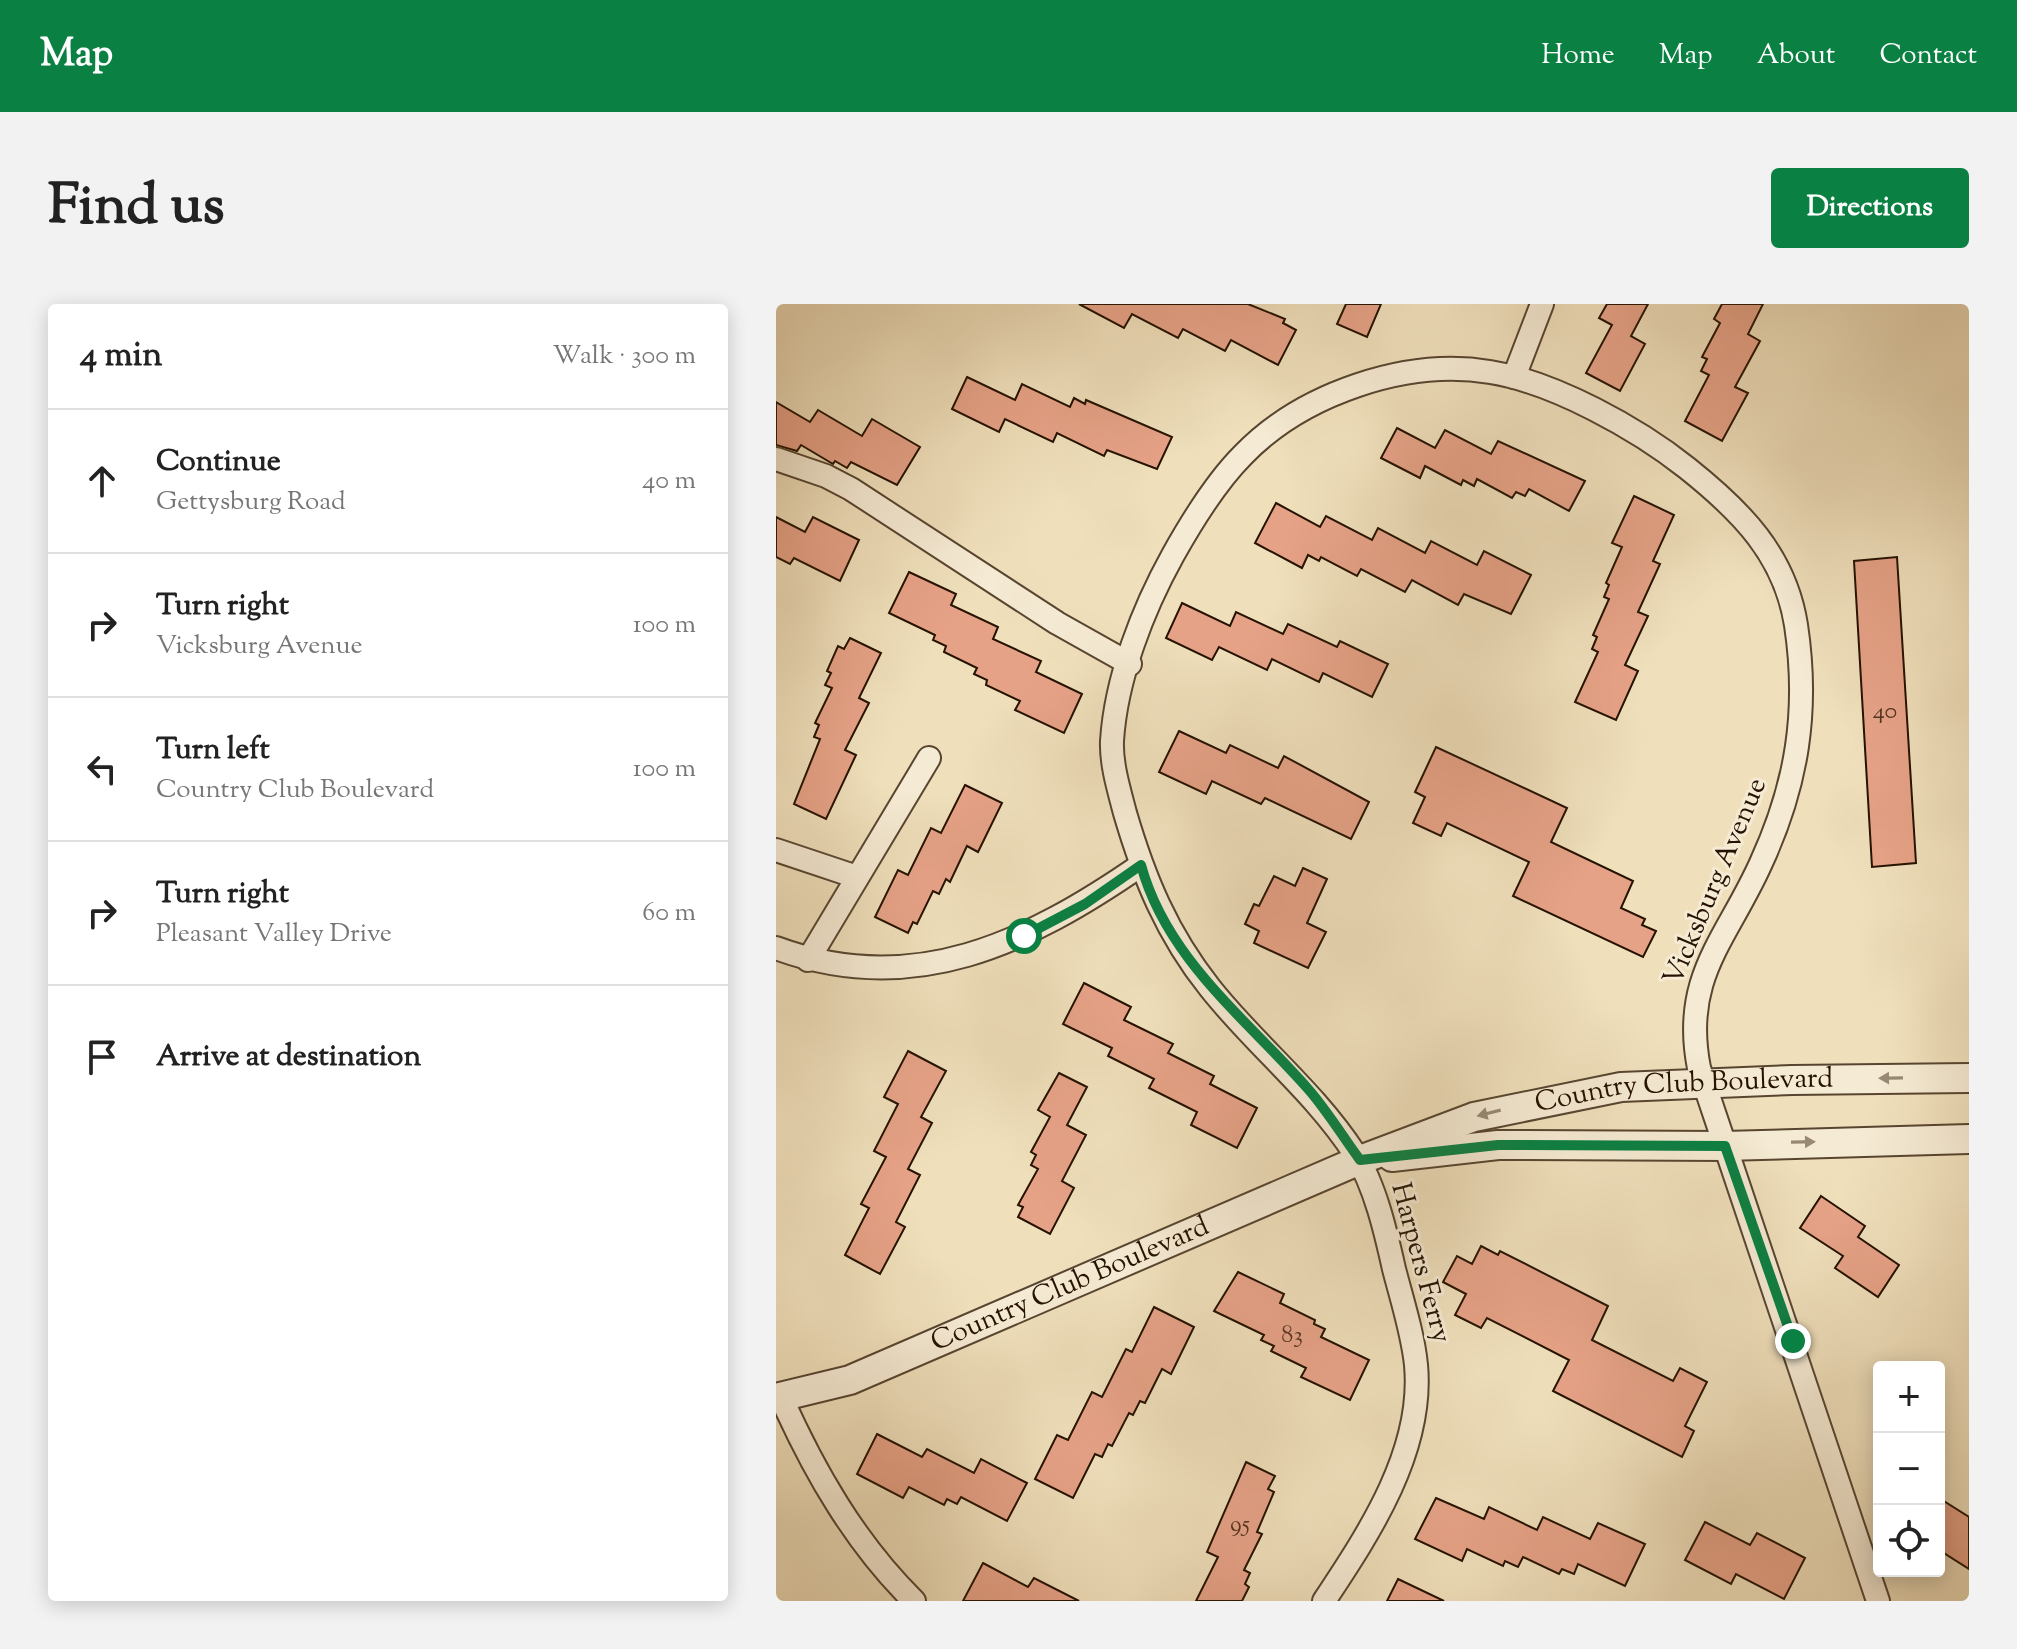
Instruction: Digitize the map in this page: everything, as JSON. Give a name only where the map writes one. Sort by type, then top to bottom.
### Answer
[{"type":"street","points":[[1514,377],[1542,304]]},
{"type":"street","name":"Vicksburg Avenue","points":[[1360,1160],[1310,1091],[1207,984],[1159,913],[1118,788],[1112,745],[1130,664],[1152,593],[1184,536],[1237,460],[1275,426],[1352,388],[1412,373],[1452,369],[1514,377],[1567,398],[1663,449],[1704,482],[1747,521],[1772,552],[1795,616],[1803,694],[1797,765],[1758,871],[1697,990],[1695,1041],[1725,1146],[1878,1601]]},
{"type":"street","points":[[776,459],[826,476],[851,489],[1023,602],[1130,664]]},
{"type":"street","points":[[808,960],[929,758]]},
{"type":"street","points":[[776,850],[857,877]]},
{"type":"street","points":[[776,948],[808,960],[856,969],[900,968],[970,955],[1024,936],[1085,904],[1141,865]]},
{"type":"street","name":"Country Club Boulevard","points":[[778,1397],[850,1380],[1360,1160],[1461,1122],[1527,1104],[1621,1087],[1969,1078]]},
{"type":"street","name":"Country Club Boulevard","points":[[1360,1160],[1498,1145],[1725,1146],[1969,1139]]},
{"type":"street","name":"Harpers Ferry","points":[[1324,1601],[1361,1544],[1398,1469],[1414,1399],[1416,1366],[1403,1307],[1391,1254],[1360,1160]]},
{"type":"street","points":[[778,1397],[829,1494],[895,1582],[914,1601]]},
{"type":"building","points":[[1079,304],[1248,304],[1285,319],[1283,323],[1296,330],[1278,365],[1231,340],[1225,351],[1183,329],[1178,338],[1132,314],[1124,328]]},
{"type":"building","points":[[1346,304],[1381,304],[1367,337],[1337,324]]},
{"type":"building","points":[[1607,304],[1648,304],[1631,336],[1645,344],[1620,391],[1586,373],[1612,325],[1599,318]]},
{"type":"building","points":[[1722,304],[1763,304],[1748,334],[1760,341],[1735,387],[1748,393],[1722,441],[1685,421],[1709,375],[1701,371],[1707,359],[1702,357],[1720,323],[1714,319]]},
{"type":"building","points":[[967,377],[1015,400],[1022,384],[1070,407],[1074,398],[1085,404],[1086,400],[1172,437],[1157,469],[1107,450],[1104,456],[1057,433],[1053,442],[1005,419],[999,432],[952,409]]},
{"type":"building","points":[[776,402],[810,422],[818,410],[862,436],[872,419],[920,447],[897,485],[851,462],[847,468],[835,461],[833,464],[801,445],[797,451],[776,445]]},
{"type":"building","points":[[1397,428],[1435,448],[1445,430],[1491,454],[1498,441],[1585,481],[1569,511],[1529,489],[1525,496],[1516,492],[1512,498],[1477,479],[1474,486],[1463,480],[1461,485],[1425,466],[1420,478],[1381,458]]},
{"type":"building","points":[[1634,496],[1674,515],[1653,561],[1660,564],[1638,612],[1648,616],[1625,665],[1638,671],[1616,720],[1575,702],[1598,652],[1592,649],[1597,637],[1593,635],[1609,599],[1604,597],[1609,585],[1606,583],[1622,547],[1612,543]]},
{"type":"building","points":[[1276,503],[1320,527],[1326,516],[1372,540],[1378,528],[1425,553],[1431,541],[1477,565],[1484,551],[1531,575],[1511,614],[1464,594],[1458,605],[1412,580],[1405,592],[1361,569],[1357,576],[1321,557],[1319,561],[1308,555],[1302,568],[1255,543]]},
{"type":"building","points":[[776,517],[805,532],[813,517],[859,540],[840,581],[794,558],[790,564],[776,557]]},
{"type":"building","points":[[1897,557],[1916,863],[1872,867],[1854,561]]},
{"type":"building","points":[[909,572],[956,594],[951,605],[998,627],[993,639],[1041,661],[1036,672],[1082,694],[1064,733],[1015,710],[1020,701],[986,685],[987,680],[974,674],[977,668],[944,652],[946,646],[933,640],[935,635],[889,613]]},
{"type":"building","points":[[1182,603],[1230,626],[1236,612],[1283,634],[1288,624],[1337,647],[1340,641],[1388,664],[1372,697],[1323,673],[1319,682],[1272,659],[1267,670],[1219,647],[1212,660],[1166,638]]},
{"type":"building","points":[[850,638],[881,653],[859,698],[869,703],[845,750],[856,755],[826,819],[794,804],[820,739],[814,737],[819,725],[815,723],[832,688],[825,685],[831,673],[827,671],[838,646],[844,649]]},
{"type":"building","points":[[1179,731],[1226,753],[1230,745],[1278,768],[1284,756],[1369,802],[1351,839],[1265,798],[1261,804],[1212,781],[1206,794],[1159,772]]},
{"type":"building","points":[[1436,747],[1567,808],[1551,842],[1633,881],[1621,908],[1645,919],[1642,925],[1656,931],[1643,957],[1513,896],[1529,862],[1447,823],[1441,836],[1413,823],[1425,797],[1415,792]]},
{"type":"building","points":[[965,785],[1002,803],[978,852],[967,846],[950,882],[946,879],[939,894],[933,891],[917,924],[913,922],[908,933],[875,917],[898,870],[908,875],[931,828],[941,833]]},
{"type":"building","points":[[1303,868],[1327,879],[1307,923],[1326,932],[1308,968],[1254,943],[1259,931],[1245,924],[1254,904],[1259,906],[1274,876],[1295,886]]},
{"type":"building","points":[[1084,983],[1131,1007],[1124,1020],[1173,1044],[1168,1053],[1214,1076],[1210,1084],[1257,1108],[1237,1148],[1191,1125],[1197,1112],[1149,1088],[1154,1079],[1108,1056],[1112,1048],[1063,1024]]},
{"type":"building","points":[[908,1051],[946,1071],[921,1117],[932,1123],[908,1169],[920,1175],[896,1222],[905,1227],[880,1274],[845,1255],[869,1208],[861,1204],[886,1157],[874,1151],[898,1104],[884,1097]]},
{"type":"building","points":[[1059,1073],[1087,1087],[1067,1125],[1086,1135],[1062,1181],[1074,1188],[1050,1234],[1018,1217],[1023,1207],[1018,1205],[1038,1169],[1031,1165],[1036,1155],[1031,1152],[1050,1117],[1038,1110]]},
{"type":"building","points":[[1821,1196],[1865,1226],[1858,1237],[1899,1265],[1878,1297],[1835,1268],[1843,1256],[1800,1228]]},
{"type":"building","points":[[1481,1246],[1498,1255],[1500,1251],[1608,1306],[1592,1340],[1673,1381],[1680,1368],[1707,1382],[1685,1426],[1694,1431],[1682,1457],[1553,1391],[1569,1360],[1487,1318],[1481,1328],[1455,1315],[1466,1294],[1443,1282],[1457,1256],[1472,1264]]},
{"type":"building","points":[[1238,1272],[1284,1294],[1280,1303],[1315,1320],[1314,1324],[1325,1329],[1321,1337],[1369,1360],[1350,1400],[1301,1377],[1306,1368],[1271,1351],[1274,1346],[1261,1340],[1264,1335],[1214,1311]]},
{"type":"building","points":[[1154,1307],[1194,1327],[1171,1374],[1162,1369],[1145,1403],[1140,1401],[1133,1415],[1129,1413],[1112,1446],[1108,1444],[1102,1457],[1095,1454],[1073,1498],[1035,1479],[1057,1435],[1068,1440],[1092,1392],[1102,1397],[1126,1349],[1132,1352]]},
{"type":"building","points":[[877,1434],[922,1457],[927,1449],[974,1473],[981,1459],[1027,1483],[1007,1521],[961,1497],[957,1504],[947,1499],[944,1505],[909,1487],[903,1498],[857,1474]]},
{"type":"building","points":[[1246,1462],[1275,1476],[1268,1489],[1274,1492],[1257,1532],[1262,1534],[1244,1570],[1250,1573],[1245,1584],[1249,1587],[1242,1601],[1196,1601],[1218,1557],[1207,1552]]},
{"type":"building","points":[[1436,1498],[1484,1519],[1489,1507],[1537,1530],[1543,1517],[1590,1539],[1598,1523],[1645,1544],[1625,1586],[1578,1564],[1574,1574],[1562,1569],[1559,1574],[1523,1557],[1518,1567],[1505,1561],[1503,1566],[1467,1549],[1462,1561],[1415,1539]]},
{"type":"building","points":[[1945,1502],[1969,1517],[1969,1569],[1945,1554]]},
{"type":"building","points":[[1705,1522],[1750,1545],[1757,1533],[1805,1558],[1784,1599],[1736,1574],[1731,1584],[1685,1560]]},
{"type":"building","points":[[983,1563],[1028,1587],[1034,1578],[1079,1601],[963,1601]]},
{"type":"building","points":[[1398,1579],[1444,1601],[1387,1601]]},
{"type":"route","points":[[1024,936],[1085,904],[1141,865],[1159,913],[1207,984],[1310,1091],[1360,1160],[1498,1145],[1603,1143],[1725,1146],[1793,1341]]}]
